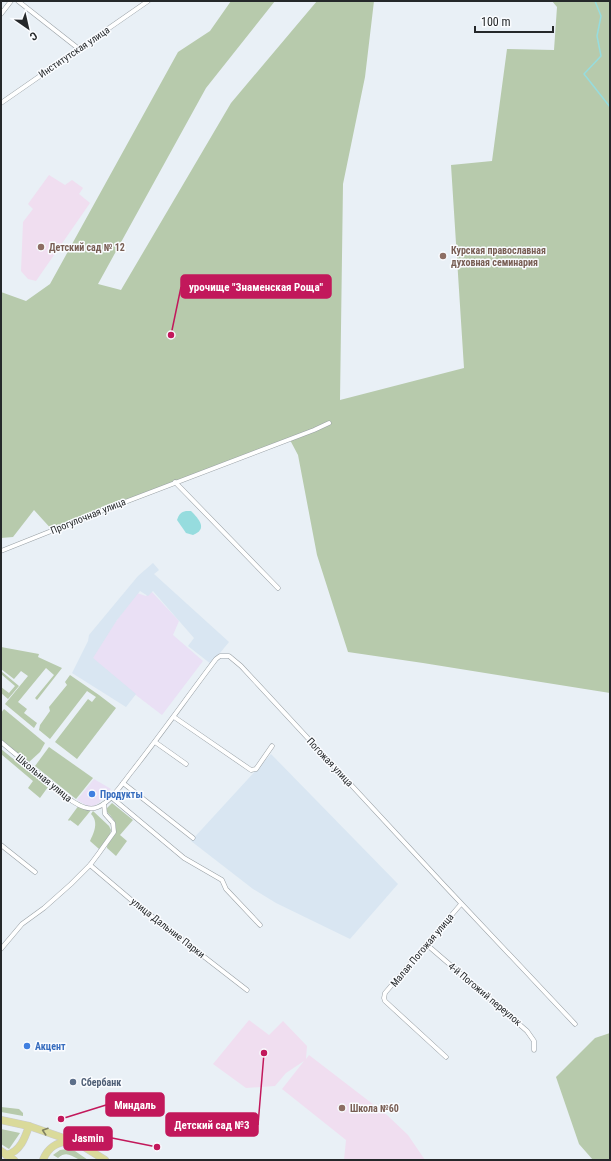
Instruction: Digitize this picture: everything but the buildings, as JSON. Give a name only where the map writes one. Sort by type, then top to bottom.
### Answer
[{"type":"main road","points":[[1,1120],[29,1126],[78,1143],[105,1160]]},
{"type":"main road","points":[[4,1153],[14,1152],[17,1149],[25,1137],[29,1126]]},
{"type":"main road","points":[[43,1160],[50,1149],[56,1144],[71,1141],[78,1143]]},
{"type":"main road","points":[[4,1153],[14,1160]]},
{"type":"street","points":[[1,14],[11,1]]},
{"type":"street","points":[[18,1],[79,49]]},
{"type":"street","name":"Институтская улица","points":[[1,103],[148,1]]},
{"type":"street","name":"Прогулочная улица","points":[[1,551],[329,423]]},
{"type":"street","points":[[175,482],[278,588]]},
{"type":"street","name":"Погожая улица","points":[[90,809],[98,808],[111,797],[155,742],[216,659],[220,656],[228,656],[241,666],[461,904],[575,1024]]},
{"type":"street","points":[[174,717],[250,770],[256,769],[272,746]]},
{"type":"street","name":"Школьная улица","points":[[1,742],[72,801],[82,807],[90,809]]},
{"type":"street","points":[[155,742],[186,764]]},
{"type":"street","points":[[123,783],[193,838]]},
{"type":"street","points":[[111,797],[184,858],[222,880],[226,888],[260,924]]},
{"type":"street","points":[[1,949],[22,924],[44,908],[90,865],[114,832],[113,823],[105,814],[104,804]]},
{"type":"street","points":[[1,845],[35,872]]},
{"type":"street","name":"улица Дальние Парки","points":[[90,865],[136,904],[247,990]]},
{"type":"street","name":"Малая Погожая улица","points":[[446,1057],[385,1001],[384,998],[385,993],[461,904]]},
{"type":"street","name":"4-й Погожий переулок","points":[[426,944],[527,1031],[534,1041],[534,1050]]},
{"type":"shaded area","name":"Детский сад № 12","points":[[49,175],[65,185],[72,180],[83,188],[79,194],[90,203],[36,281],[28,279],[21,271],[23,222],[33,209],[28,204]]},
{"type":"shaded area","points":[[153,563],[159,570],[154,574],[229,642],[211,664],[188,646],[194,638],[153,591],[148,596],[140,591],[117,620],[93,658],[136,694],[126,707],[72,673],[88,641],[89,635],[138,576]]},
{"type":"shaded area","points":[[151,591],[179,621],[173,635],[203,661],[162,715],[90,660],[108,632],[137,593],[146,596]]},
{"type":"shaded area","points":[[271,754],[398,884],[350,939],[276,903],[253,889],[191,841]]},
{"type":"shaded area","points":[[94,779],[111,789],[99,803],[89,807],[77,800]]},
{"type":"shaded area","name":"Школа №60","points":[[249,1020],[269,1035],[283,1021],[307,1046],[306,1059],[309,1055],[387,1115],[408,1135],[425,1160],[344,1160],[346,1140],[282,1089],[304,1061],[286,1073],[275,1086],[246,1088],[213,1064]]},
{"type":"green space","points":[[231,1],[275,1],[206,88],[98,284],[121,290],[231,103],[317,1],[374,1],[365,77],[343,184],[340,400],[464,368],[451,165],[492,161],[507,49],[554,50],[557,7],[552,1],[610,1],[610,693],[348,652],[317,555],[298,455],[290,440],[54,532],[34,510],[13,537],[1,538],[1,292],[26,301],[50,284],[178,52],[210,31]]},
{"type":"green space","points":[[1,647],[39,654],[38,657],[62,668],[37,700],[35,698],[54,675],[46,668],[18,702],[27,709],[24,713],[37,723],[34,728],[5,704],[28,676],[21,671],[14,679],[1,669]]},
{"type":"green space","points":[[1,671],[19,686],[8,699],[1,693],[1,687],[9,693],[15,686],[1,674]]},
{"type":"green space","points":[[70,675],[116,708],[77,759],[55,742],[88,699],[92,702],[96,697],[87,691],[50,739],[39,730],[40,725],[50,711],[49,707],[67,685],[65,682]]},
{"type":"green space","points":[[4,709],[45,743],[40,752],[28,763],[1,740],[1,713]]},
{"type":"green space","points":[[49,747],[93,778],[76,799],[35,766]]},
{"type":"green space","points":[[1,749],[48,787],[40,798],[28,788],[33,781],[1,754]]},
{"type":"green space","points":[[112,803],[133,820],[120,835],[127,841],[116,856],[107,848],[114,836],[116,828],[113,818],[107,812],[107,808]]},
{"type":"green space","points":[[79,805],[92,809],[78,826],[68,820]]},
{"type":"green space","points":[[93,811],[109,826],[111,830],[110,835],[99,849],[90,841],[95,828],[95,820],[91,814]]},
{"type":"green space","points":[[610,1033],[610,1160],[593,1160],[579,1144],[556,1077],[595,1038]]},
{"type":"green space","points":[[1,1107],[19,1109],[23,1113],[23,1116],[1,1112]]},
{"type":"green space","points":[[1,1129],[20,1133],[9,1149],[1,1144]]},
{"type":"green space","points":[[67,1149],[75,1151],[88,1160],[79,1159],[68,1154],[58,1158],[53,1155],[60,1150]]},
{"type":"water","points":[[186,511],[191,511],[201,524],[198,533],[193,535],[186,533],[177,520],[180,514]]},
{"type":"waterway","points":[[595,1],[601,16],[597,36],[601,56],[584,74],[610,107]]},
{"type":"place","name":"Детский сад № 12","points":[[41,247]]},
{"type":"place","name":"Курская православная духовная семинария","points":[[443,256]]},
{"type":"place","name":"урочище \"Знаменская Роща\"","points":[[171,335]]},
{"type":"place","name":"Продукты","points":[[92,794]]},
{"type":"place","name":"Акцент","points":[[27,1046]]},
{"type":"place","name":"Детский сад №3","points":[[264,1053]]},
{"type":"place","name":"Сбербанк","points":[[73,1082]]},
{"type":"place","name":"Школа №60","points":[[342,1108]]},
{"type":"place","name":"Миндаль","points":[[61,1119]]},
{"type":"place","name":"Jasmin","points":[[157,1147]]}]
